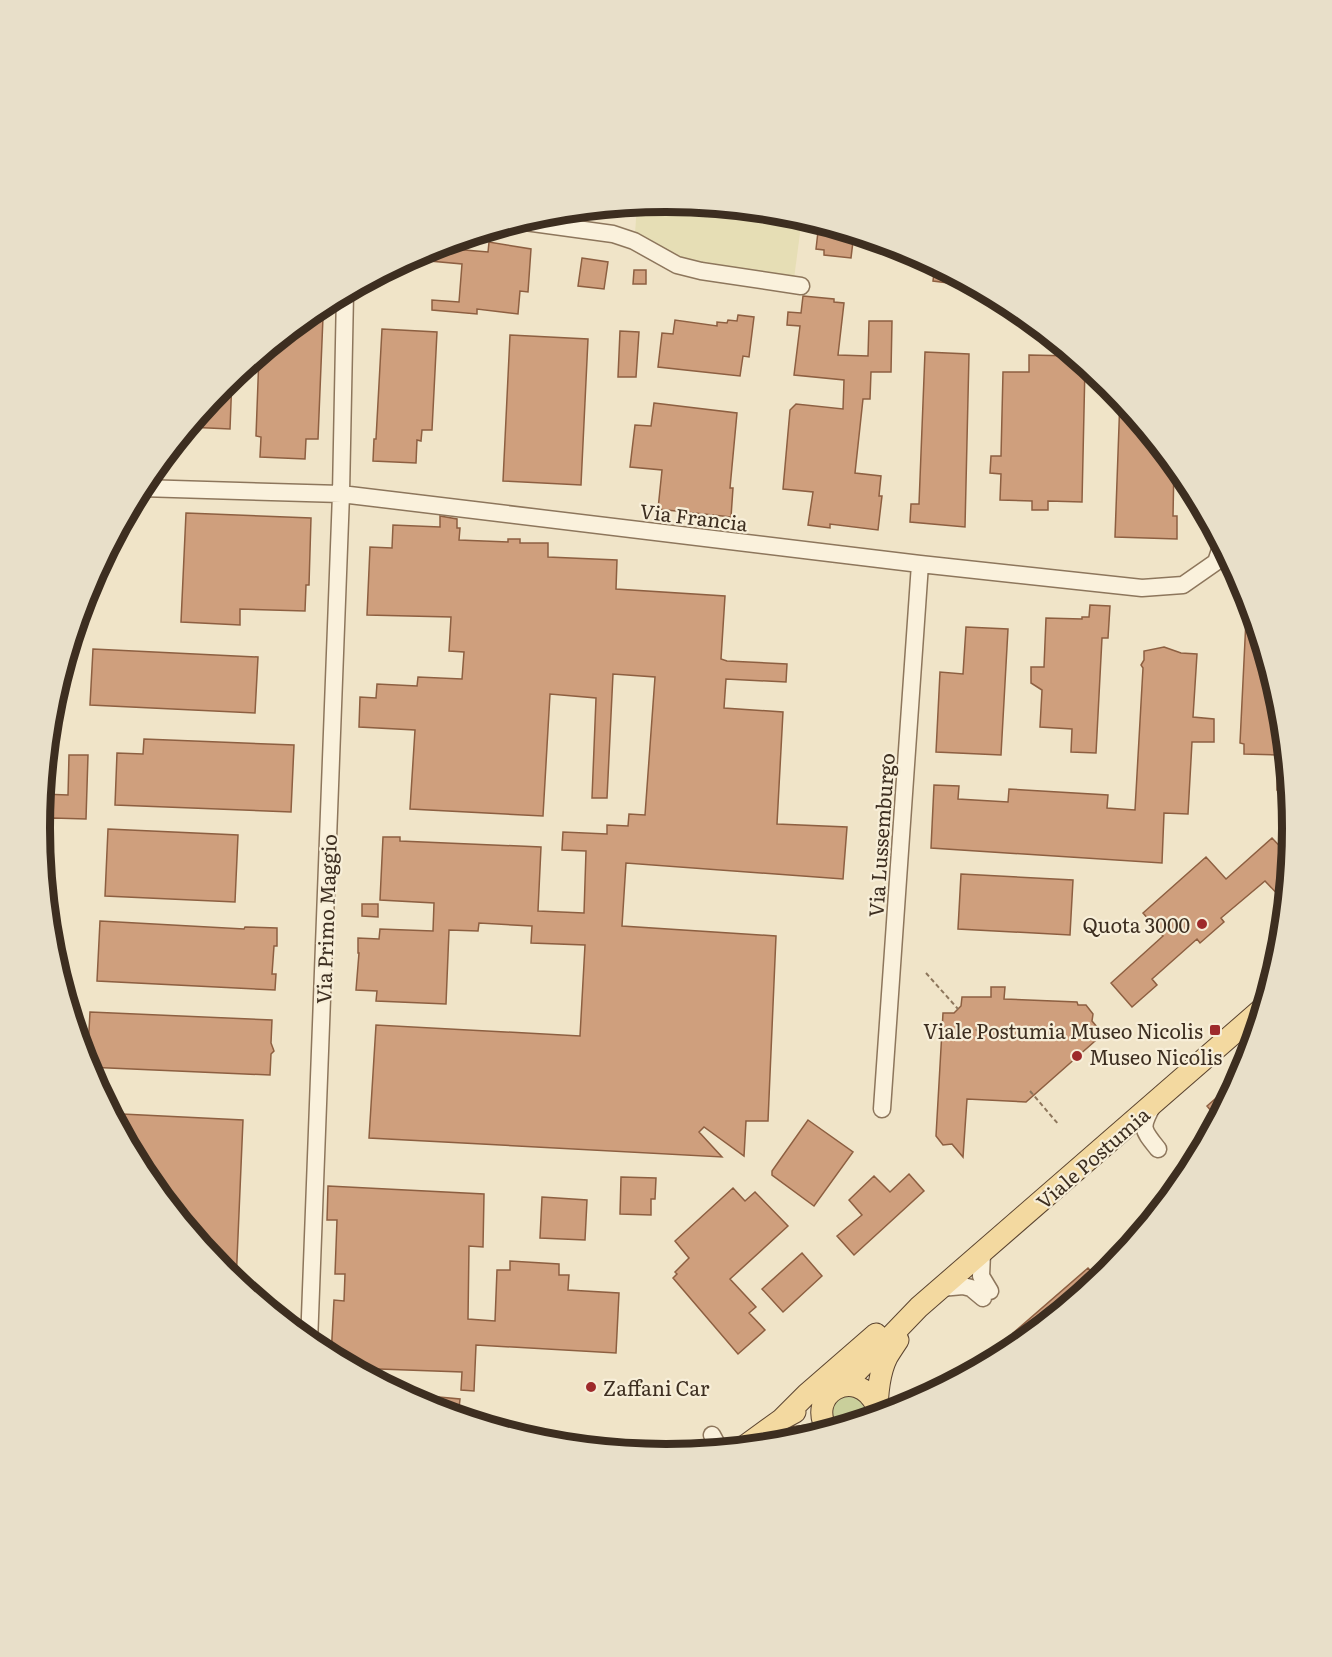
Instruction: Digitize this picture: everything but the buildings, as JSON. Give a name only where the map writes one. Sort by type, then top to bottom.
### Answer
[{"type":"main road","name":"Viale Postumia","points":[[843,1386],[919,1307],[1253,1017]]},
{"type":"main road","name":"Viale Postumia","points":[[876,1407],[886,1358],[919,1307]]},
{"type":"main road","name":"Viale Postumia","points":[[782,1419],[807,1394],[890,1322],[919,1307]]},
{"type":"main road","name":"Viale Postumia","points":[[782,1419],[824,1401],[835,1389],[843,1386],[860,1387],[867,1392],[875,1408]]},
{"type":"main road","points":[[824,1401],[822,1417],[825,1424]]},
{"type":"main road","points":[[755,1438],[782,1419]]},
{"type":"street","points":[[544,225],[613,234],[634,241],[677,265],[701,271],[801,286]]},
{"type":"street","name":"Via Primo Maggio","points":[[309,1331],[341,494],[345,303]]},
{"type":"street","name":"Via Francia","points":[[152,488],[341,494],[920,564],[1142,588],[1183,585],[1216,562],[1218,555]]},
{"type":"street","name":"Via Lussemburgo","points":[[882,1109],[920,564]]},
{"type":"street","points":[[1155,1102],[1144,1125],[1145,1133],[1158,1149]]},
{"type":"street","points":[[941,1288],[963,1286],[986,1294],[981,1276],[982,1253]]},
{"type":"street","points":[[712,1435],[716,1443]]},
{"type":"path","points":[[926,973],[958,1009]]},
{"type":"path","points":[[976,1029],[982,1036]]},
{"type":"path","points":[[1030,1091],[1059,1125]]},
{"type":"shaded area","points":[[636,213],[706,213],[746,217],[801,227],[794,279],[686,261],[635,234]]},
{"type":"green space","points":[[844,1393],[864,1397],[867,1411],[834,1422],[830,1408]]},
{"type":"place","name":"Quota 3000","points":[[1202,924]]},
{"type":"place","name":"Viale Postumia Museo Nicolis","points":[[1215,1030]]},
{"type":"place","name":"Museo Nicolis","points":[[1077,1056]]},
{"type":"place","name":"Zaffani Car","points":[[591,1387]]}]
